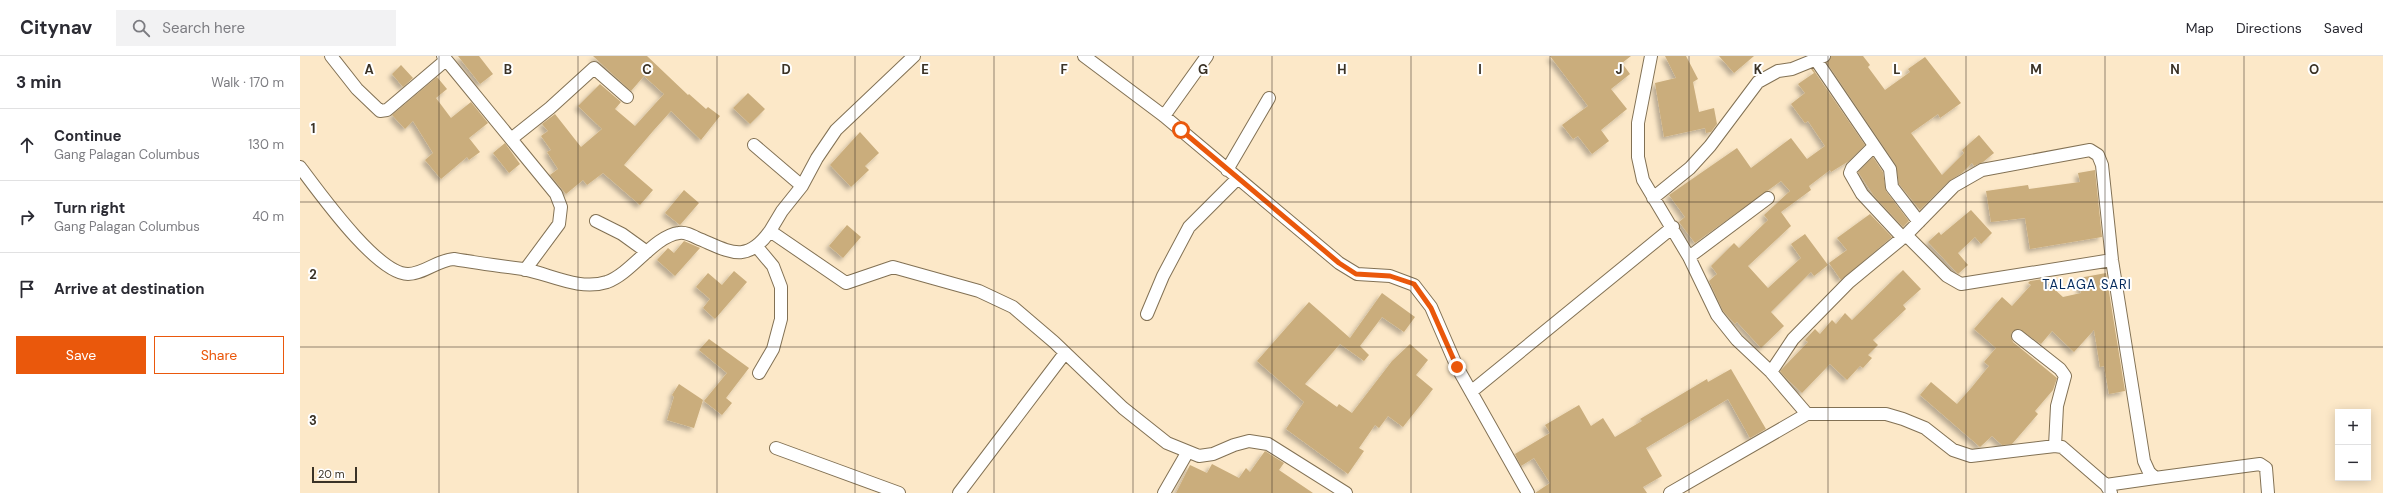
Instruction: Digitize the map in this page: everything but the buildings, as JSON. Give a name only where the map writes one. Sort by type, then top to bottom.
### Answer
[{"type":"street","points":[[331,56],[357,89],[380,111],[387,110],[445,58],[556,194],[561,207],[559,224],[525,270]]},
{"type":"street","points":[[300,167],[354,235],[385,265],[396,272],[409,274],[444,260],[454,259],[525,270],[585,284],[606,282],[621,275],[647,252],[667,238],[678,233],[686,233],[741,253],[751,252],[770,232],[782,211],[802,186],[817,158],[836,130],[914,56]]},
{"type":"street","points":[[1084,56],[1164,116],[1339,263],[1356,274],[1390,276],[1414,284],[1431,308],[1447,348],[1528,493]]},
{"type":"street","points":[[1164,116],[1207,56]]},
{"type":"street","points":[[1651,56],[1638,123],[1638,157],[1643,180],[1653,198],[1673,227],[1717,315],[1737,340],[1772,372],[1807,414]]},
{"type":"street","points":[[1653,198],[1690,168],[1710,146],[1758,82],[1778,71],[1792,69],[1820,58],[1874,146],[1890,169],[1892,187],[1919,222]]},
{"type":"street","points":[[511,139],[550,108],[594,68],[627,97]]},
{"type":"street","points":[[1227,170],[1269,98]]},
{"type":"street","points":[[754,145],[802,186]]},
{"type":"street","points":[[1874,146],[1852,168],[1850,173],[1862,194],[1904,237],[1947,276],[1961,284],[2112,260]]},
{"type":"street","points":[[1772,372],[1793,339],[1849,282],[1904,237],[1954,186],[1982,170],[2090,150],[2098,155],[2102,165],[2112,260],[2144,461],[2149,472],[2155,478]]},
{"type":"street","points":[[1147,314],[1163,276],[1189,227],[1238,178]]},
{"type":"street","points":[[1689,257],[1768,198]]},
{"type":"street","points":[[596,221],[622,234],[647,252]]},
{"type":"street","points":[[1472,391],[1673,227]]},
{"type":"street","points":[[770,232],[846,283],[893,267],[979,291],[1013,307],[1154,434],[1187,453],[1199,456],[1213,454],[1234,444],[1249,441],[1264,443],[1346,493]]},
{"type":"street","points":[[757,247],[773,266],[781,287],[781,319],[773,349],[759,373]]},
{"type":"street","points":[[2018,336],[2060,369],[2065,376],[2057,406],[2055,446]]},
{"type":"street","points":[[959,493],[1065,353]]},
{"type":"street","points":[[1670,493],[1807,414],[1886,414],[1925,428],[1953,450],[1971,456],[2055,446],[2071,453],[2108,489],[2155,478],[2260,464],[2266,468],[2268,493]]},
{"type":"street","points":[[776,448],[899,493]]},
{"type":"street","points":[[1164,493],[1187,453]]},
{"type":"district","name":"TALAGA SARI","points":[[2087,284]]},
{"type":"route","points":[[1181,130],[1227,170],[1316,242],[1339,263],[1356,274],[1390,276],[1401,278],[1414,284],[1431,308],[1447,348],[1457,367]]}]
